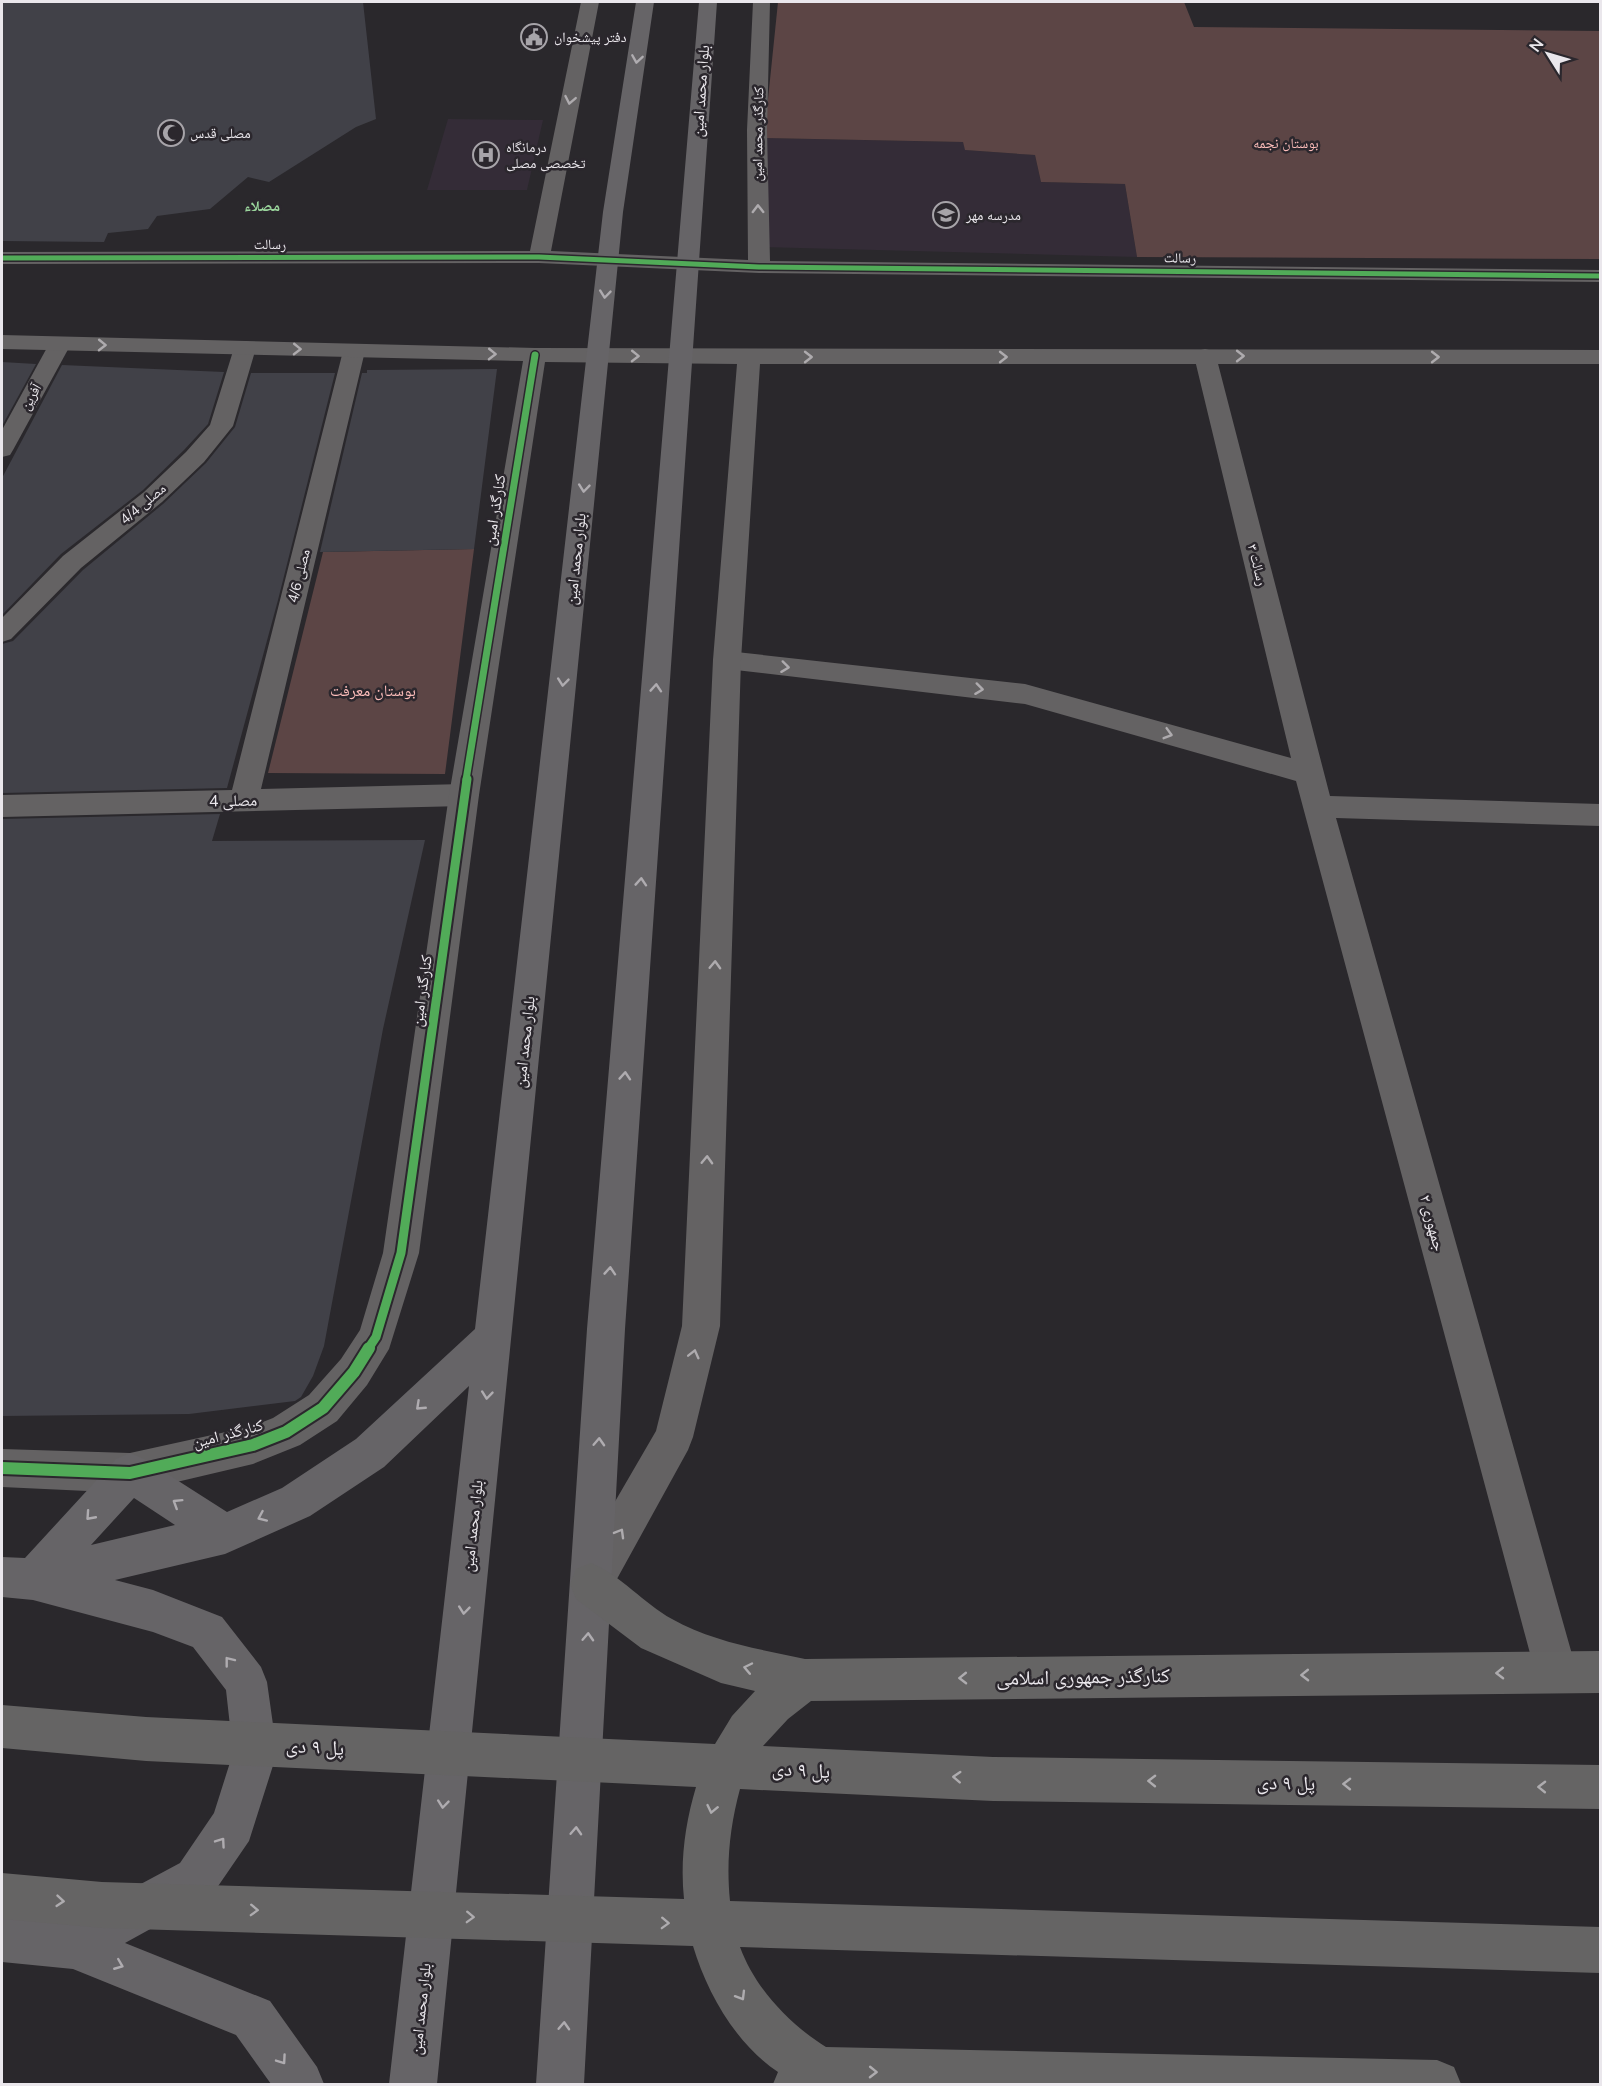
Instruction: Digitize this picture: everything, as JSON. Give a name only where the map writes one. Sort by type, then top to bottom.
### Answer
[{"type":"main road","name":"بلوار محمد امین","points":[[413,2085],[612,224],[645,2]]},
{"type":"main road","name":"بلوار محمد امین","points":[[560,2085],[606,1329],[708,2]]},
{"type":"main road","points":[[17,1578],[225,1534],[296,1502],[370,1453],[493,1337]]},
{"type":"main road","points":[[17,1578],[130,1473],[225,1534]]},
{"type":"main road","points":[[17,1578],[153,1611],[207,1632],[246,1683],[255,1753],[233,1825],[196,1879],[73,1946]]},
{"type":"main road","name":"کنارگذر جمهوری اسلامی","points":[[591,1584],[656,1633],[721,1662],[805,1680],[1600,1672]]},
{"type":"main road","points":[[805,1680],[768,1707],[739,1744],[716,1790],[705,1841],[705,1895],[718,1949],[741,1998],[808,2078],[1437,2085]]},
{"type":"main road","name":"پل ۹ دی","points":[[2,1727],[146,1739],[993,1779],[1600,1787]]},
{"type":"main road","points":[[2,1896],[102,1905],[1600,1950]]},
{"type":"main road","points":[[2,1938],[73,1946],[253,2018],[300,2085]]},
{"type":"street","points":[[539,257],[590,2]]},
{"type":"street","name":"کنارگذر محمد امین","points":[[759,267],[757,130],[762,2]]},
{"type":"street","name":"رسالت","points":[[2,258],[539,257],[759,267],[1600,276]]},
{"type":"street","points":[[2,342],[535,355],[1600,357]]},
{"type":"street","name":"مصلی 4/4","points":[[2,633],[72,562],[153,496],[195,457],[221,426],[245,348]]},
{"type":"street","name":"مصلی 4/6","points":[[244,801],[354,351]]},
{"type":"street","name":"کنارگذر امین","points":[[2,1468],[130,1473],[253,1445],[286,1432],[323,1408],[354,1372],[376,1337],[401,1253],[464,795],[535,355]]},
{"type":"street","name":"رسالت ۳","points":[[1205,356],[1309,774]]},
{"type":"street","points":[[591,1584],[674,1437],[701,1326],[727,660],[749,357]]},
{"type":"street","points":[[727,660],[1025,694],[1309,774]]},
{"type":"street","name":"جمهوری ۲","points":[[1309,774],[1556,1672]]},
{"type":"street","name":"مصلی 4","points":[[2,806],[464,795]]},
{"type":"street","points":[[1318,807],[1600,815]]},
{"type":"lane","name":"آفرین","points":[[2,450],[60,344]]},
{"type":"shaded area","name":"درمانگاه تخصصی مصلی","points":[[448,119],[543,120],[527,190],[427,190]]},
{"type":"shaded area","name":"مدرسه مهر","points":[[764,138],[963,142],[966,150],[1035,155],[1041,182],[1125,184],[1137,257],[760,247]]},
{"type":"green space","name":"بوستان نجمه","points":[[778,2],[1184,2],[1194,27],[1600,31],[1600,259],[1137,257],[1125,184],[1041,182],[1035,155],[965,150],[963,142],[764,138]]},
{"type":"green space","name":"بوستان معرفت","points":[[474,549],[445,774],[268,773],[323,552]]},
{"type":"building","name":"مصلی قدس","points":[[2,2],[363,2],[376,119],[356,127],[269,182],[248,177],[210,209],[157,216],[148,229],[108,233],[104,242],[2,241]]},
{"type":"building","points":[[2,362],[36,364],[2,426]]},
{"type":"building","points":[[62,365],[224,372],[208,424],[143,490],[61,554],[2,615],[2,478]]},
{"type":"building","points":[[497,369],[474,549],[320,552],[362,373],[367,373],[367,370]]},
{"type":"building","points":[[251,373],[335,373],[278,600],[227,788],[2,793],[2,644],[13,641],[83,570],[163,504],[206,463],[235,427]]},
{"type":"building","points":[[220,814],[212,841],[425,840],[383,1029],[324,1346],[313,1376],[301,1397],[295,1401],[189,1414],[2,1416],[2,819]]},
{"type":"cycle path","points":[[2,258],[539,257],[759,267],[1600,276]]},
{"type":"cycle path","points":[[2,1468],[130,1473],[253,1445],[286,1432],[323,1408],[354,1372],[376,1337],[401,1253],[464,795],[535,355]]},
{"type":"place","name":"دفتر پیشخوان","points":[[534,37]]},
{"type":"place","name":"مصلی قدس","points":[[171,133]]},
{"type":"place","name":"درمانگاه تخصصی مصلی","points":[[486,155]]},
{"type":"place","name":"مدرسه مهر","points":[[946,215]]},
{"type":"district","name":"مصلاء","points":[[262,206]]}]
